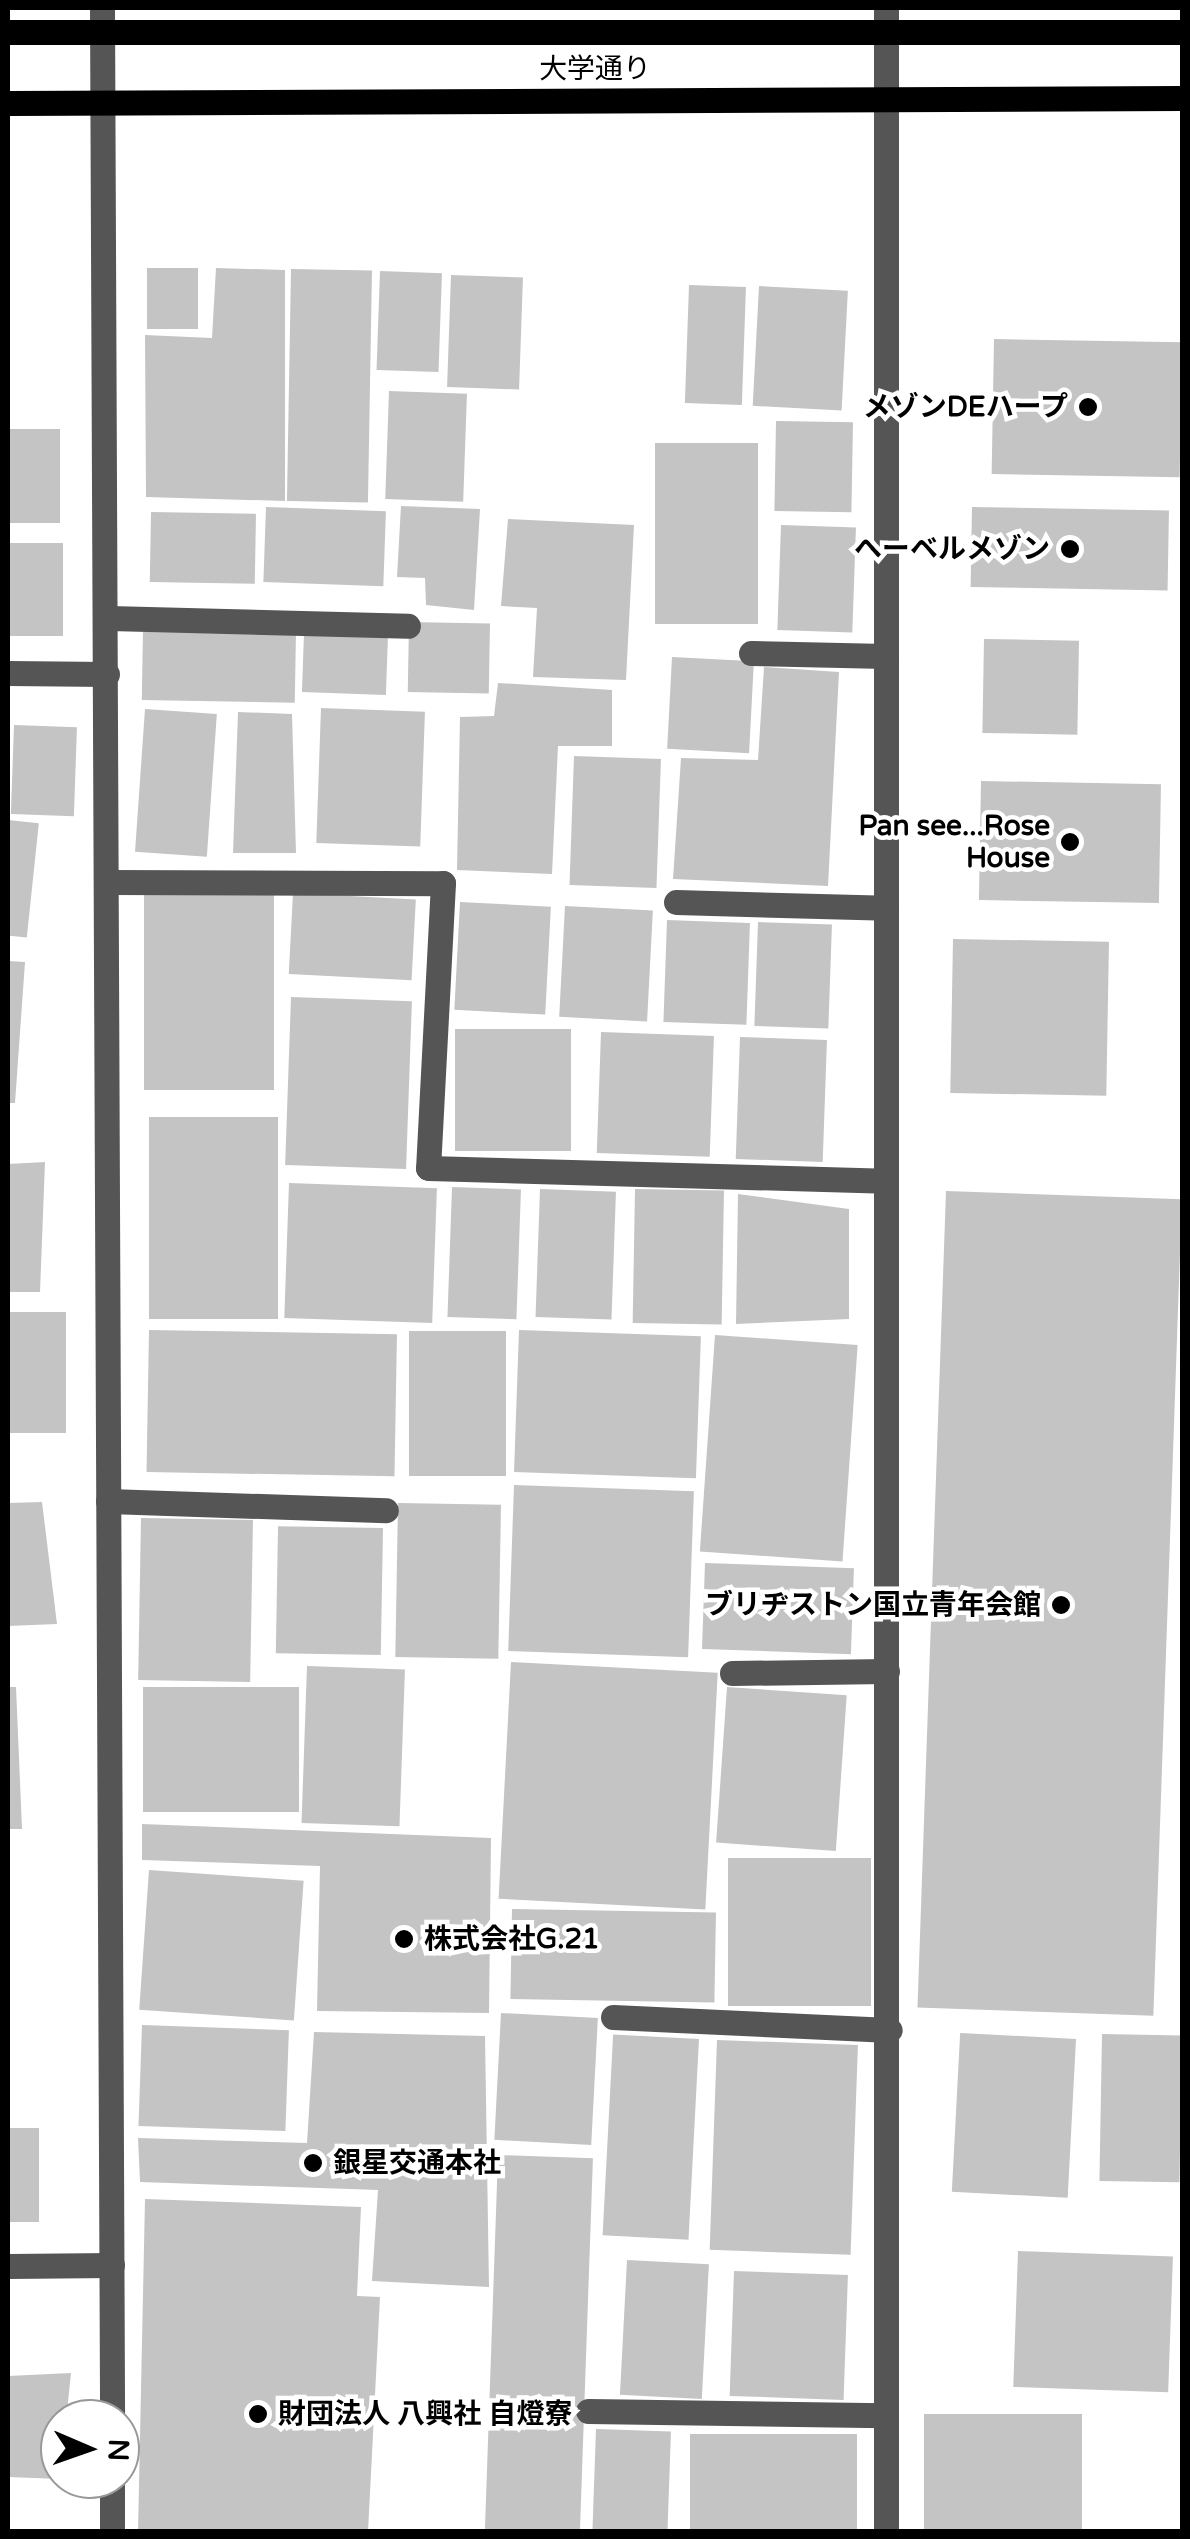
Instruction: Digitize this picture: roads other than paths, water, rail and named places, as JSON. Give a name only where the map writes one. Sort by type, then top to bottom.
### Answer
[{"type":"main road","name":"大学通り","points":[[8,32],[102,20],[886,20],[1182,32]]},
{"type":"main road","name":"大学通り","points":[[8,102],[1182,98]]},
{"type":"street","points":[[102,20],[109,618],[112,2399]]},
{"type":"street","points":[[886,20],[885,1181],[890,2030],[886,2532]]},
{"type":"street","points":[[109,618],[408,626]]},
{"type":"street","points":[[751,652],[886,656]]},
{"type":"street","points":[[8,673],[108,674]]},
{"type":"street","points":[[109,882],[443,883],[428,1168],[885,1181]]},
{"type":"street","points":[[676,902],[886,908]]},
{"type":"street","points":[[108,1501],[386,1510]]},
{"type":"street","points":[[732,1673],[887,1671]]},
{"type":"street","points":[[612,2017],[890,2030]]},
{"type":"street","points":[[8,2266],[112,2265]]},
{"type":"street","points":[[588,2412],[884,2416]]},
{"type":"street","points":[[112,2499],[112,2532]]},
{"type":"place","name":"メゾンDEハープ","points":[[1088,407]]},
{"type":"place","name":"へーベルメゾン","points":[[1070,549]]},
{"type":"place","name":"Pan see...Rose House","points":[[1070,842]]},
{"type":"place","name":"ブリヂストン国立青年会館","points":[[1061,1605]]},
{"type":"place","name":"株式会社G.21","points":[[404,1939]]},
{"type":"place","name":"銀星交通本社","points":[[313,2163]]},
{"type":"place","name":"財団法人 八興社 自燈寮","points":[[258,2414]]}]
